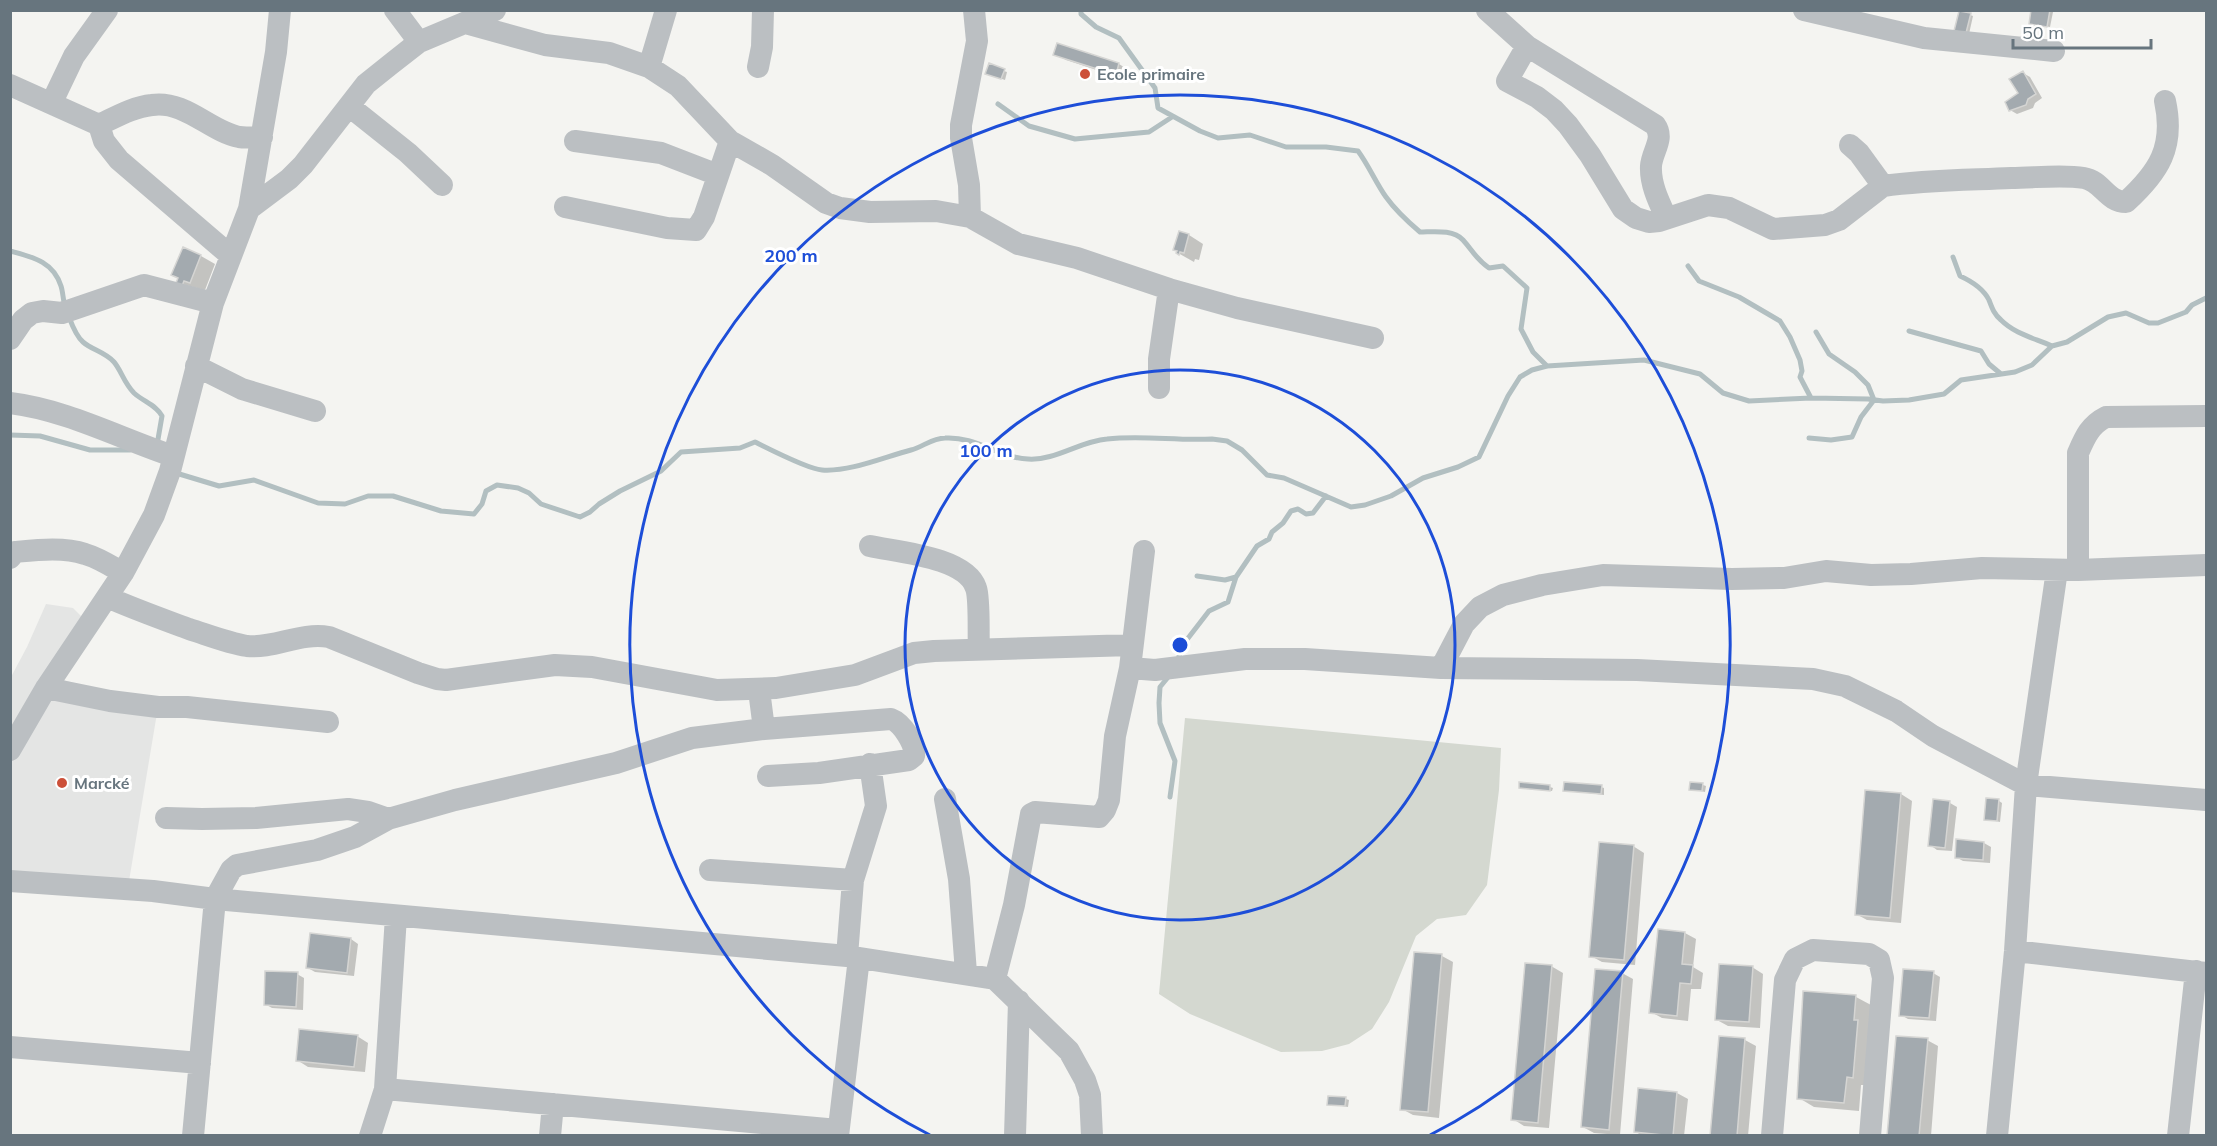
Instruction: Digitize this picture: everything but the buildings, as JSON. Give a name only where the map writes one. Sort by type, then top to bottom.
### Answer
[{"type":"street","points":[[52,102],[74,56],[107,10]]},
{"type":"street","points":[[10,750],[86,625],[123,573],[154,515],[170,471],[213,303],[249,209],[280,10]]},
{"type":"street","points":[[249,209],[289,179],[303,165],[366,84],[419,42],[495,10]]},
{"type":"street","points":[[649,67],[666,10]]},
{"type":"street","points":[[758,67],[762,47],[763,10]]},
{"type":"street","points":[[970,217],[969,184],[961,126],[976,48],[974,10]]},
{"type":"street","points":[[1487,10],[1527,46],[1655,125],[1659,131],[1659,141],[1651,166],[1652,181],[1666,217]]},
{"type":"street","points":[[1804,10],[1924,38],[2054,51]]},
{"type":"street","points":[[397,11],[419,42]]},
{"type":"street","points":[[465,23],[545,45],[609,53],[649,67],[683,90],[730,141],[772,165],[826,203],[840,208],[870,212],[936,211],[970,217],[1018,243],[1077,258],[1168,289],[1237,308],[1373,338]]},
{"type":"street","points":[[1527,46],[1507,80],[1508,82],[1537,97],[1568,125],[1590,155],[1623,209],[1636,218],[1650,222],[1708,205],[1729,208],[1773,229],[1825,225],[1839,220],[1883,186],[1988,179],[2061,176],[2085,178],[2100,185],[2111,198],[2119,202],[2126,202],[2159,165],[2165,150],[2169,126],[2165,101]]},
{"type":"street","points":[[10,85],[99,125],[104,141],[118,160],[231,256]]},
{"type":"street","points":[[99,125],[128,111],[153,104],[188,112],[238,137],[262,137]]},
{"type":"street","points":[[349,106],[408,153],[442,185]]},
{"type":"street","points":[[575,141],[661,153],[718,175]]},
{"type":"street","points":[[565,207],[667,228],[696,230],[704,217],[730,141]]},
{"type":"street","points":[[1850,145],[1859,153],[1883,186]]},
{"type":"street","points":[[10,339],[23,320],[32,313],[43,311],[62,313],[144,285],[213,303]]},
{"type":"street","points":[[1159,388],[1160,349],[1168,289]]},
{"type":"street","points":[[196,366],[242,389],[315,411]]},
{"type":"street","points":[[10,403],[32,405],[64,415],[173,456]]},
{"type":"street","points":[[1997,1136],[2015,951],[2026,785],[2068,570],[2078,453],[2085,435],[2094,423],[2106,417],[2206,416]]},
{"type":"street","points":[[870,546],[928,558],[955,566],[967,573],[976,588],[979,649]]},
{"type":"street","points":[[995,979],[1012,914],[1031,814],[1035,812],[1099,817],[1106,810],[1115,736],[1130,668],[1144,551]]},
{"type":"street","points":[[10,558],[15,552],[84,553],[123,573]]},
{"type":"street","points":[[1441,668],[1464,624],[1480,607],[1503,595],[1542,585],[1603,575],[1732,579],[1784,578],[1826,571],[1871,575],[1911,574],[1982,567],[2068,570],[2206,565]]},
{"type":"street","points":[[107,597],[141,612],[214,638],[248,646],[315,634],[329,637],[418,673],[446,680],[555,665],[603,669],[717,690],[759,690],[855,675],[914,653],[1132,645]]},
{"type":"street","points":[[1130,668],[1155,670],[1245,659],[1305,658],[1441,668],[1637,670],[1813,679],[1845,686],[1896,711],[1933,736],[2026,785],[2206,800]]},
{"type":"street","points":[[46,688],[68,694],[158,707],[198,708],[328,722]]},
{"type":"street","points":[[759,690],[764,729]]},
{"type":"street","points":[[193,1136],[215,899],[231,870],[237,866],[317,850],[355,837],[388,819],[455,800],[616,763],[692,738],[764,729],[891,719],[896,721],[915,750],[914,756],[909,760],[819,773],[768,776]]},
{"type":"street","points":[[385,1089],[838,1133],[853,957],[853,880],[876,806],[870,764]]},
{"type":"street","points":[[945,799],[959,879],[966,973]]},
{"type":"street","points":[[166,818],[256,818],[348,809],[368,812],[388,819]]},
{"type":"street","points":[[710,870],[853,880]]},
{"type":"street","points":[[10,881],[153,891],[215,899],[853,957],[995,979],[1069,1051],[1085,1080],[1090,1095],[1092,1136]]},
{"type":"street","points":[[370,1136],[385,1089],[396,916]]},
{"type":"street","points":[[1772,1136],[1785,980],[1795,959],[1813,950],[1869,954],[1879,960],[1883,978],[1870,1136]]},
{"type":"street","points":[[2015,951],[2201,972],[2182,1135]]},
{"type":"street","points":[[1015,1136],[1019,1001]]},
{"type":"street","points":[[10,1047],[200,1062]]},
{"type":"street","points":[[550,1136],[553,1104]]},
{"type":"shaded area","points":[[46,604],[73,608],[92,627],[56,678],[158,707],[129,881],[11,874],[11,677]]},
{"type":"shaded area","points":[[1185,718],[1501,748],[1499,790],[1487,885],[1466,915],[1437,919],[1416,936],[1389,1002],[1372,1029],[1349,1044],[1322,1051],[1281,1052],[1190,1014],[1159,994]]},
{"type":"waterway","points":[[1081,10],[1081,14],[1096,27],[1119,38],[1155,88],[1158,108],[1200,131],[1218,138],[1250,135],[1286,147],[1326,147],[1358,151],[1382,192],[1402,216],[1420,232],[1443,232],[1459,236],[1477,258],[1489,268],[1503,266],[1527,288],[1521,329],[1533,352],[1547,366]]},
{"type":"waterway","points":[[998,104],[1029,126],[1075,139],[1149,132],[1172,117]]},
{"type":"waterway","points":[[10,251],[41,261],[53,271],[61,286],[65,306]]},
{"type":"waterway","points":[[1953,257],[1960,276],[1980,288],[1995,313],[2006,325],[2052,346]]},
{"type":"waterway","points":[[1688,266],[1699,281],[1739,297],[1780,321],[1800,360],[1802,371],[1800,377],[1811,398]]},
{"type":"waterway","points":[[176,473],[219,486],[254,480],[318,503],[345,504],[368,496],[393,496],[441,511],[474,514],[482,504],[486,491],[497,485],[518,488],[529,493],[541,504],[580,517],[620,491],[661,471],[681,452],[740,448],[755,442],[816,469],[833,470],[867,463],[945,438],[967,440],[1007,455],[1028,459],[1048,457],[1087,443],[1107,439],[1212,439],[1227,441],[1242,450],[1267,475],[1284,478],[1351,507],[1391,496],[1423,478],[1458,467],[1479,457],[1508,396],[1520,377],[1532,370],[1547,366],[1644,360],[1700,374],[1723,393],[1749,401],[1811,398],[1909,400],[1944,394],[1961,380],[2015,372],[2032,365],[2052,346],[2067,342],[2108,317],[2126,313],[2149,323],[2158,323],[2186,312],[2192,305],[2206,298]]},
{"type":"waterway","points":[[69,317],[81,340],[110,359],[134,393],[153,406],[162,416],[157,445]]},
{"type":"waterway","points":[[1909,331],[1981,351],[1989,364],[2001,374]]},
{"type":"waterway","points":[[1809,438],[1831,440],[1852,437],[1861,417],[1874,400],[1868,385],[1855,372],[1829,354],[1816,332]]},
{"type":"waterway","points":[[10,435],[40,436],[90,450],[130,450]]},
{"type":"waterway","points":[[1197,576],[1225,580],[1236,577],[1257,546],[1269,539],[1272,532],[1283,523],[1291,511],[1298,509],[1306,514],[1313,513],[1326,496]]},
{"type":"waterway","points":[[1178,660],[1182,646],[1209,611],[1228,602],[1236,577]]},
{"type":"waterway","points":[[1169,676],[1160,687],[1159,703],[1160,723],[1175,761],[1170,797]]},
{"type":"place","name":"Ecole primaire","points":[[1085,74]]},
{"type":"place","name":"Marcké","points":[[62,783]]}]
